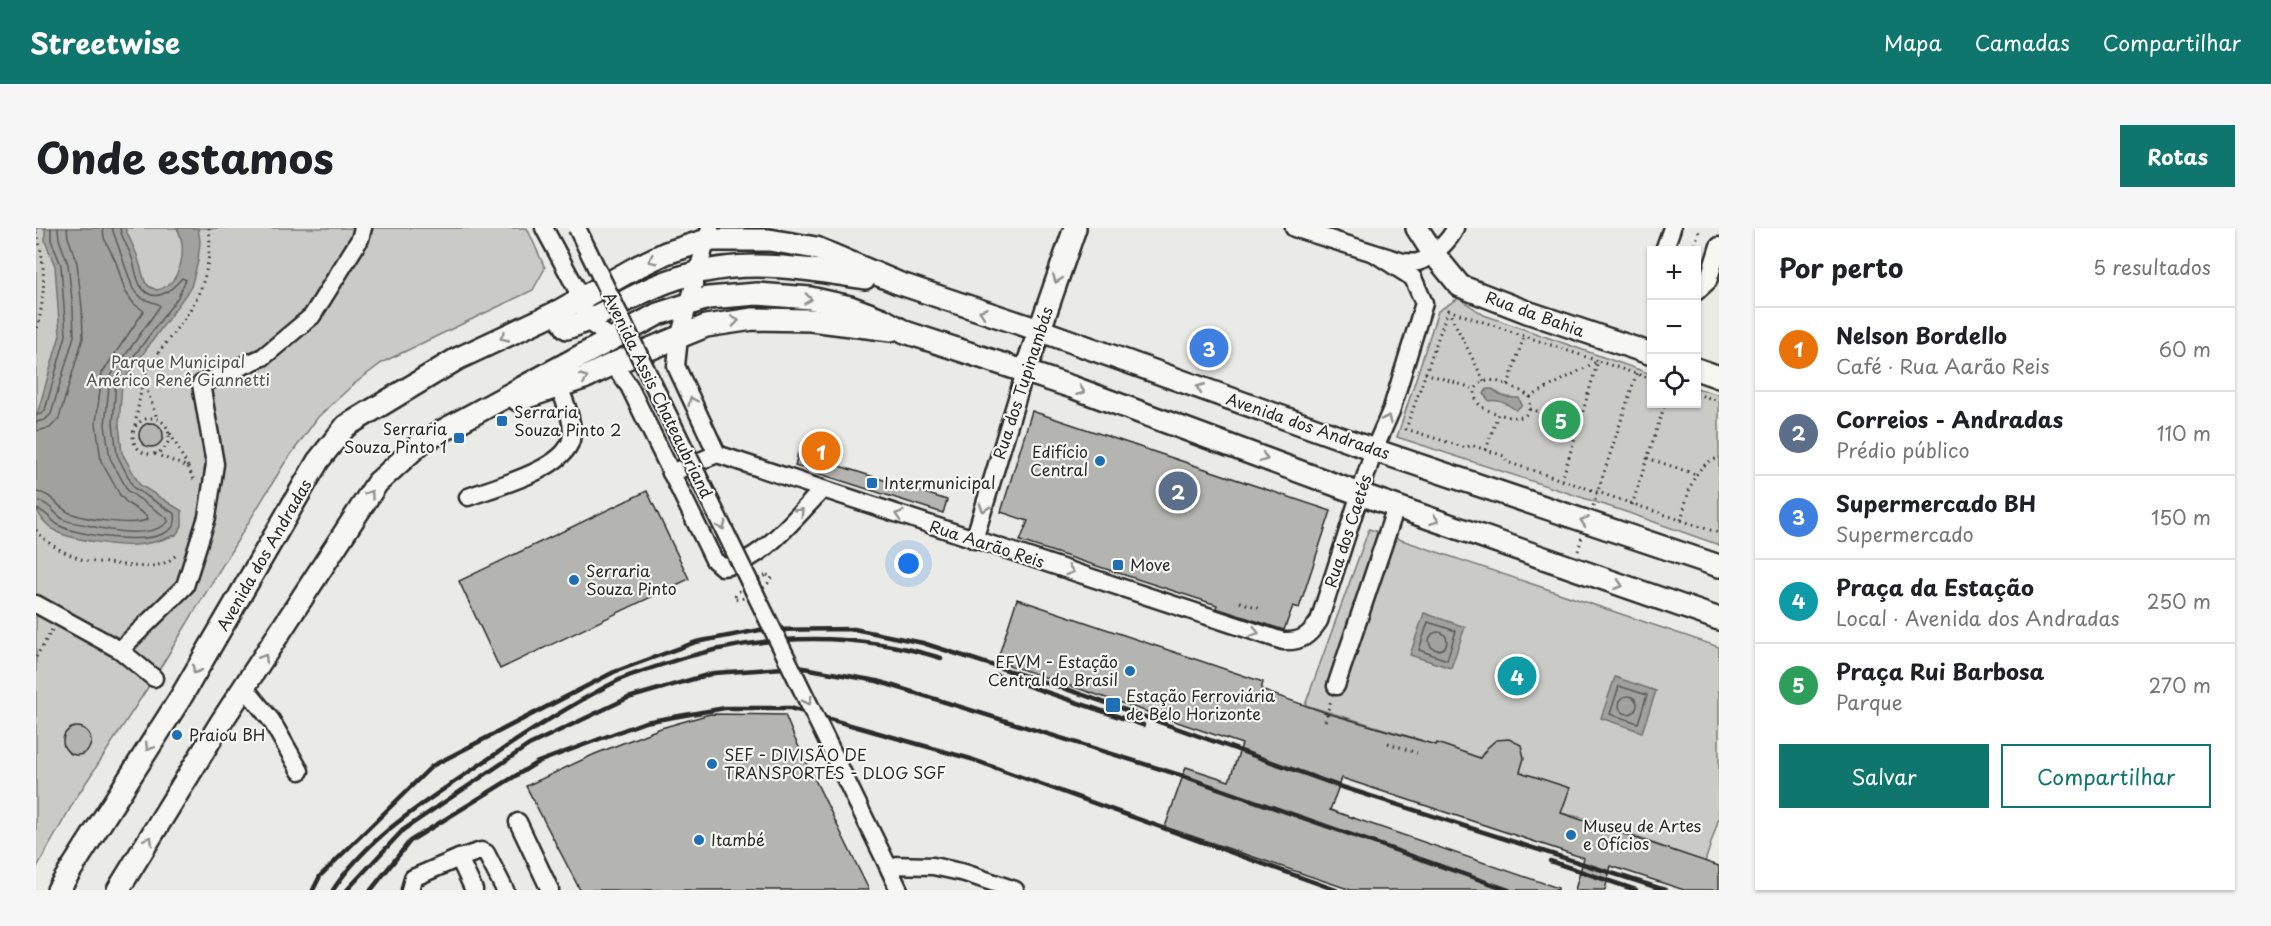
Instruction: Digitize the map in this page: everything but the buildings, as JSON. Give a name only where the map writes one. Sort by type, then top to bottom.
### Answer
[{"type":"main road","points":[[747,228],[769,240]]},
{"type":"main road","name":"Rua dos Tupinambás","points":[[1025,372],[1075,228]]},
{"type":"main road","name":"Rua da Bahia","points":[[1416,228],[1460,286],[1527,312],[1647,352]]},
{"type":"main road","name":"Avenida dos Andradas","points":[[562,320],[580,297],[709,234],[769,240],[816,248],[898,283],[1039,330],[1374,450],[1719,566]]},
{"type":"main road","name":"Avenida dos Andradas","points":[[58,890],[181,697],[318,461],[346,426],[457,359],[562,320],[588,321],[654,287],[696,273],[736,266],[772,265],[898,283]]},
{"type":"main road","points":[[118,890],[377,483],[422,442],[658,314],[708,298],[757,294],[810,298],[850,307],[882,319],[905,332],[1025,372],[1396,507],[1719,619]]},
{"type":"main road","points":[[469,417],[584,378],[706,326],[753,319],[811,320],[905,332]]},
{"type":"main road","points":[[562,320],[577,340],[602,343]]},
{"type":"main road","points":[[602,343],[614,364]]},
{"type":"main road","points":[[1701,371],[1719,377]]},
{"type":"street","points":[[120,650],[184,586],[207,517],[215,464],[201,384],[262,357],[312,316],[344,267],[363,228]]},
{"type":"street","name":"Avenida Assis Chateaubriand","points":[[544,228],[580,297],[588,321],[602,343]]},
{"type":"street","name":"Avenida Assis Chateaubriand","points":[[577,228],[891,877]]},
{"type":"street","points":[[1294,228],[1403,262],[1420,262],[1433,253],[1453,233],[1455,228]]},
{"type":"street","points":[[1665,246],[1672,228]]},
{"type":"street","name":"Avenida Assis Chateaubriand","points":[[709,234],[696,273],[680,338],[676,366],[717,454]]},
{"type":"street","points":[[1701,287],[1708,281],[1719,246]]},
{"type":"street","name":"Rua dos Caetés","points":[[1305,639],[1318,621],[1374,450],[1391,411],[1424,303],[1413,278],[1377,255]]},
{"type":"street","name":"Avenida Assis Chateaubriand","points":[[614,364],[629,386],[714,560],[722,567],[732,566],[764,550],[822,490]]},
{"type":"street","name":"Rua dos Tupinambás","points":[[975,540],[1025,372]]},
{"type":"street","points":[[468,497],[549,466],[567,449],[571,440],[571,430],[567,406],[559,387]]},
{"type":"street","points":[[671,473],[717,454]]},
{"type":"street","name":"Rua Aarão Reis","points":[[717,454],[1283,641],[1294,642],[1305,639]]},
{"type":"street","points":[[1336,686],[1396,507]]},
{"type":"street","points":[[36,604],[120,650],[154,678]]},
{"type":"street","points":[[245,688],[271,720],[300,771]]},
{"type":"street","points":[[518,822],[549,890]]},
{"type":"street","points":[[410,890],[413,878],[475,852],[486,853],[505,890]]},
{"type":"street","points":[[459,858],[474,890]]},
{"type":"street","points":[[891,877],[933,866],[965,873],[1015,890]]},
{"type":"path","points":[[188,467],[155,454],[143,453],[134,444],[133,438],[143,379],[152,360],[196,300],[210,251],[209,228]]},
{"type":"path","points":[[1694,246],[1700,228]]},
{"type":"path","points":[[36,232],[42,252],[44,281],[36,333]]},
{"type":"path","points":[[1448,310],[1647,377]]},
{"type":"path","points":[[1448,310],[1406,429],[1466,448],[1471,444],[1504,456],[1507,462],[1719,533]]},
{"type":"path","points":[[1448,310],[1484,381]]},
{"type":"path","points":[[1508,385],[1524,335]]},
{"type":"path","points":[[1572,569],[1636,374],[1648,354]]},
{"type":"path","points":[[1530,397],[1598,361]]},
{"type":"path","points":[[1562,480],[1598,361]]},
{"type":"path","points":[[1425,373],[1475,388]]},
{"type":"path","points":[[143,379],[157,418]]},
{"type":"path","points":[[1475,388],[1484,381],[1493,380],[1522,391],[1530,397]]},
{"type":"path","points":[[1475,388],[1475,397],[1483,409],[1520,418],[1527,415],[1530,409],[1530,397]]},
{"type":"path","points":[[1701,396],[1719,401]]},
{"type":"path","points":[[1632,505],[1664,408]]},
{"type":"path","points":[[1530,409],[1580,424]]},
{"type":"path","points":[[1486,450],[1498,414]]},
{"type":"path","points":[[135,426],[145,418],[157,418],[163,421],[196,484]]},
{"type":"path","points":[[155,454],[168,443],[169,431]]},
{"type":"path","points":[[1647,458],[1695,474]]},
{"type":"path","points":[[1681,520],[1695,474],[1710,460],[1719,458]]},
{"type":"path","points":[[36,530],[40,537],[64,552],[86,561],[146,566],[174,558],[181,549]]},
{"type":"path","points":[[1240,602],[1262,609]]},
{"type":"path","points":[[36,657],[59,617]]},
{"type":"path","points":[[1324,721],[1336,686]]},
{"type":"path","points":[[1388,743],[1417,753]]},
{"type":"green space","name":"Parque Municipal Américo Renê Giannetti","points":[[36,228],[527,228],[545,268],[533,290],[383,362],[354,384],[318,417],[284,464],[154,678],[76,798],[36,869]]},
{"type":"green space","points":[[1459,298],[1484,315],[1647,373],[1647,408],[1701,408],[1701,389],[1719,395],[1719,545],[1397,437],[1438,311]]},
{"type":"green space","points":[[1369,529],[1719,647],[1719,818],[1705,862],[1583,818],[1412,767],[1421,740],[1305,705]]},
{"type":"water","points":[[45,228],[125,228],[137,255],[145,282],[157,290],[172,281],[180,264],[182,245],[177,228],[198,228],[200,241],[198,261],[191,287],[122,383],[119,424],[122,453],[140,485],[182,511],[182,526],[176,535],[135,545],[83,540],[53,530],[36,508],[36,418],[60,335],[55,266],[45,241]]},
{"type":"water","points":[[1487,389],[1493,389],[1499,394],[1512,398],[1519,398],[1522,405],[1516,410],[1500,401],[1489,401],[1484,394]]},
{"type":"water","points":[[1424,613],[1465,627],[1451,668],[1410,655]]},
{"type":"water","points":[[1615,677],[1656,691],[1642,732],[1601,718]]},
{"type":"railway","points":[[313,890],[320,876],[432,766],[614,672],[696,642],[760,630],[854,629],[923,643],[1075,692],[1339,786],[1665,890]]},
{"type":"railway","points":[[333,890],[361,855],[411,812],[542,724],[621,679],[690,656],[762,642],[798,639],[834,639],[870,643],[941,658]]},
{"type":"railway","points":[[347,890],[403,830],[529,745],[628,698],[714,673],[798,667],[877,681],[1183,776],[1509,890]]},
{"type":"railway","points":[[996,675],[1143,725]]},
{"type":"railway","points":[[371,890],[410,841],[538,762],[645,722],[725,708],[790,708],[971,759],[1336,890]]},
{"type":"railway","points":[[1550,861],[1636,890]]},
{"type":"place","name":"Supermercado BH","points":[[1209,348]]},
{"type":"place","name":"Praça Rui Barbosa","points":[[1561,420]]},
{"type":"place","name":"Serraria Souza Pinto 2","points":[[502,421]]},
{"type":"place","name":"Serraria Souza Pinto 1","points":[[459,438]]},
{"type":"place","name":"Nelson Bordello","points":[[821,451]]},
{"type":"place","name":"Edifício Central","points":[[1100,461]]},
{"type":"place","name":"Intermunicipal","points":[[872,483]]},
{"type":"place","name":"Correios - Andradas","points":[[1178,491]]},
{"type":"place","name":"Move","points":[[1118,565]]},
{"type":"place","name":"Serraria Souza Pinto","points":[[574,580]]},
{"type":"place","name":"EFVM - Estação Central do Brasil","points":[[1130,671]]},
{"type":"place","name":"Praça da Estação","points":[[1517,676]]},
{"type":"place","name":"Estação Ferroviária de Belo Horizonte","points":[[1113,705]]},
{"type":"place","name":"Praiou BH","points":[[177,735]]},
{"type":"place","name":"SEF - DIVISÃO DE TRANSPORTES - DLOG SGF","points":[[712,764]]},
{"type":"place","name":"Museu de Artes e Ofícios","points":[[1571,835]]},
{"type":"place","name":"Itambé","points":[[699,840]]}]
